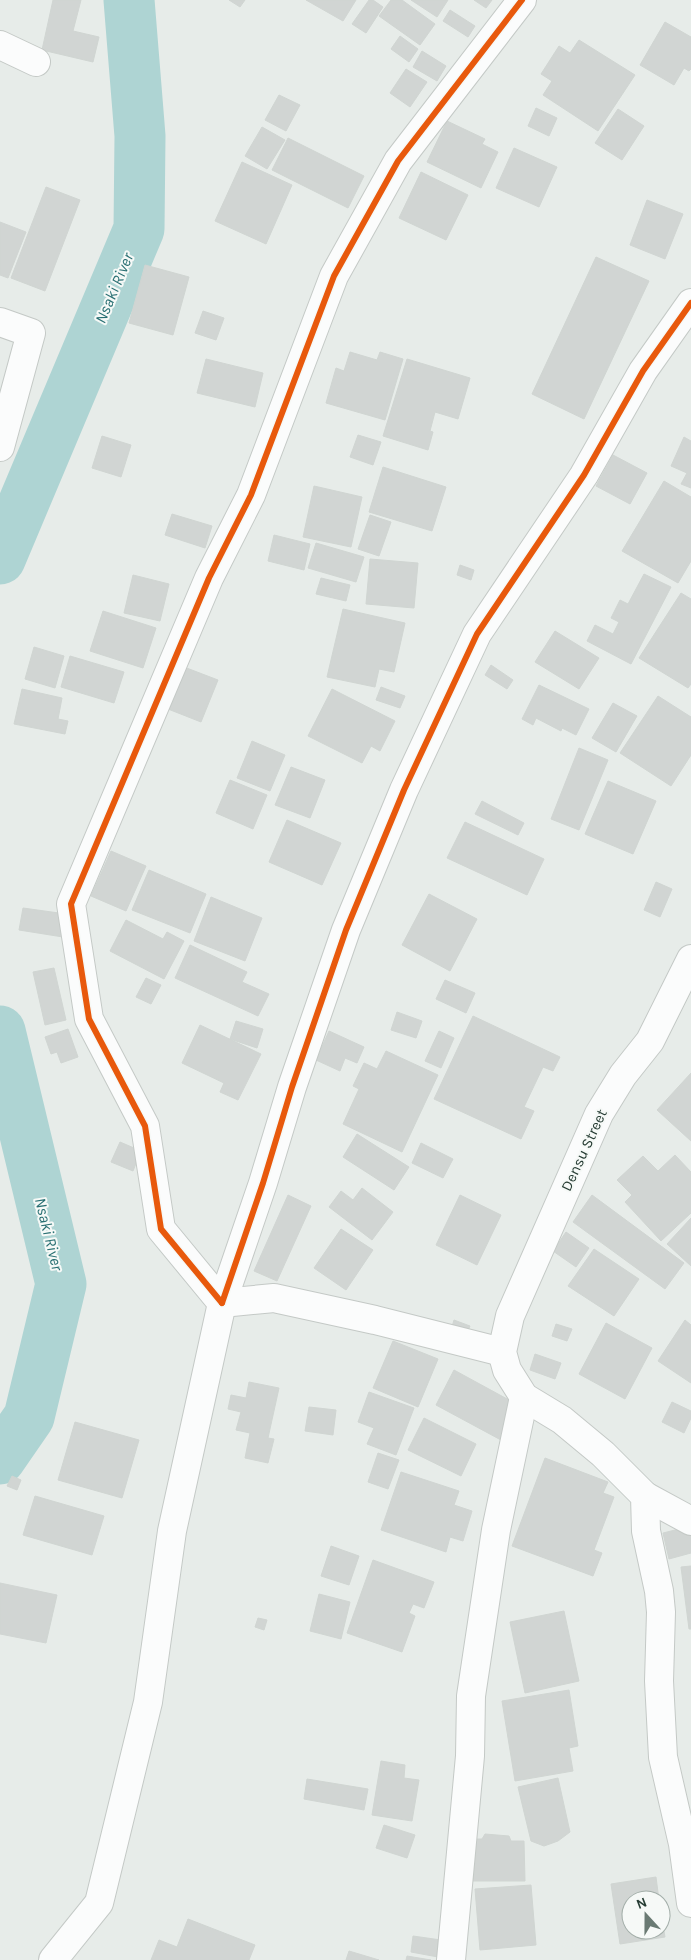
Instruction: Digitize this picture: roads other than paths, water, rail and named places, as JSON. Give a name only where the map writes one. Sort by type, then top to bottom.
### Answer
[{"type":"street","points":[[222,1303],[160,1228],[145,1126],[89,1018],[71,904],[209,578],[251,495],[334,276],[398,161],[522,0]]},
{"type":"street","points":[[0,45],[36,62]]},
{"type":"street","points":[[53,1960],[99,1903],[148,1702],[172,1531],[222,1303],[263,1183],[292,1086],[346,930],[404,790],[478,634],[584,475],[643,370],[691,303]]},
{"type":"street","points":[[0,322],[32,334],[0,447]]},
{"type":"street","name":"Densu Street","points":[[502,1352],[510,1316],[599,1114],[623,1075],[650,1041],[691,960]]},
{"type":"street","points":[[222,1303],[274,1298],[375,1320],[502,1352],[507,1370],[524,1397],[562,1420],[604,1454],[645,1496],[691,1521]]},
{"type":"street","points":[[451,1960],[470,1756],[471,1696],[496,1530],[524,1397]]},
{"type":"street","points":[[645,1496],[646,1531],[659,1591],[659,1681],[663,1757],[683,1844],[691,1903]]},
{"type":"waterway","name":"Nsaki River","points":[[0,559],[139,229],[140,136],[129,0]]},
{"type":"waterway","name":"Nsaki River","points":[[0,1031],[61,1284],[29,1417],[0,1459]]}]
